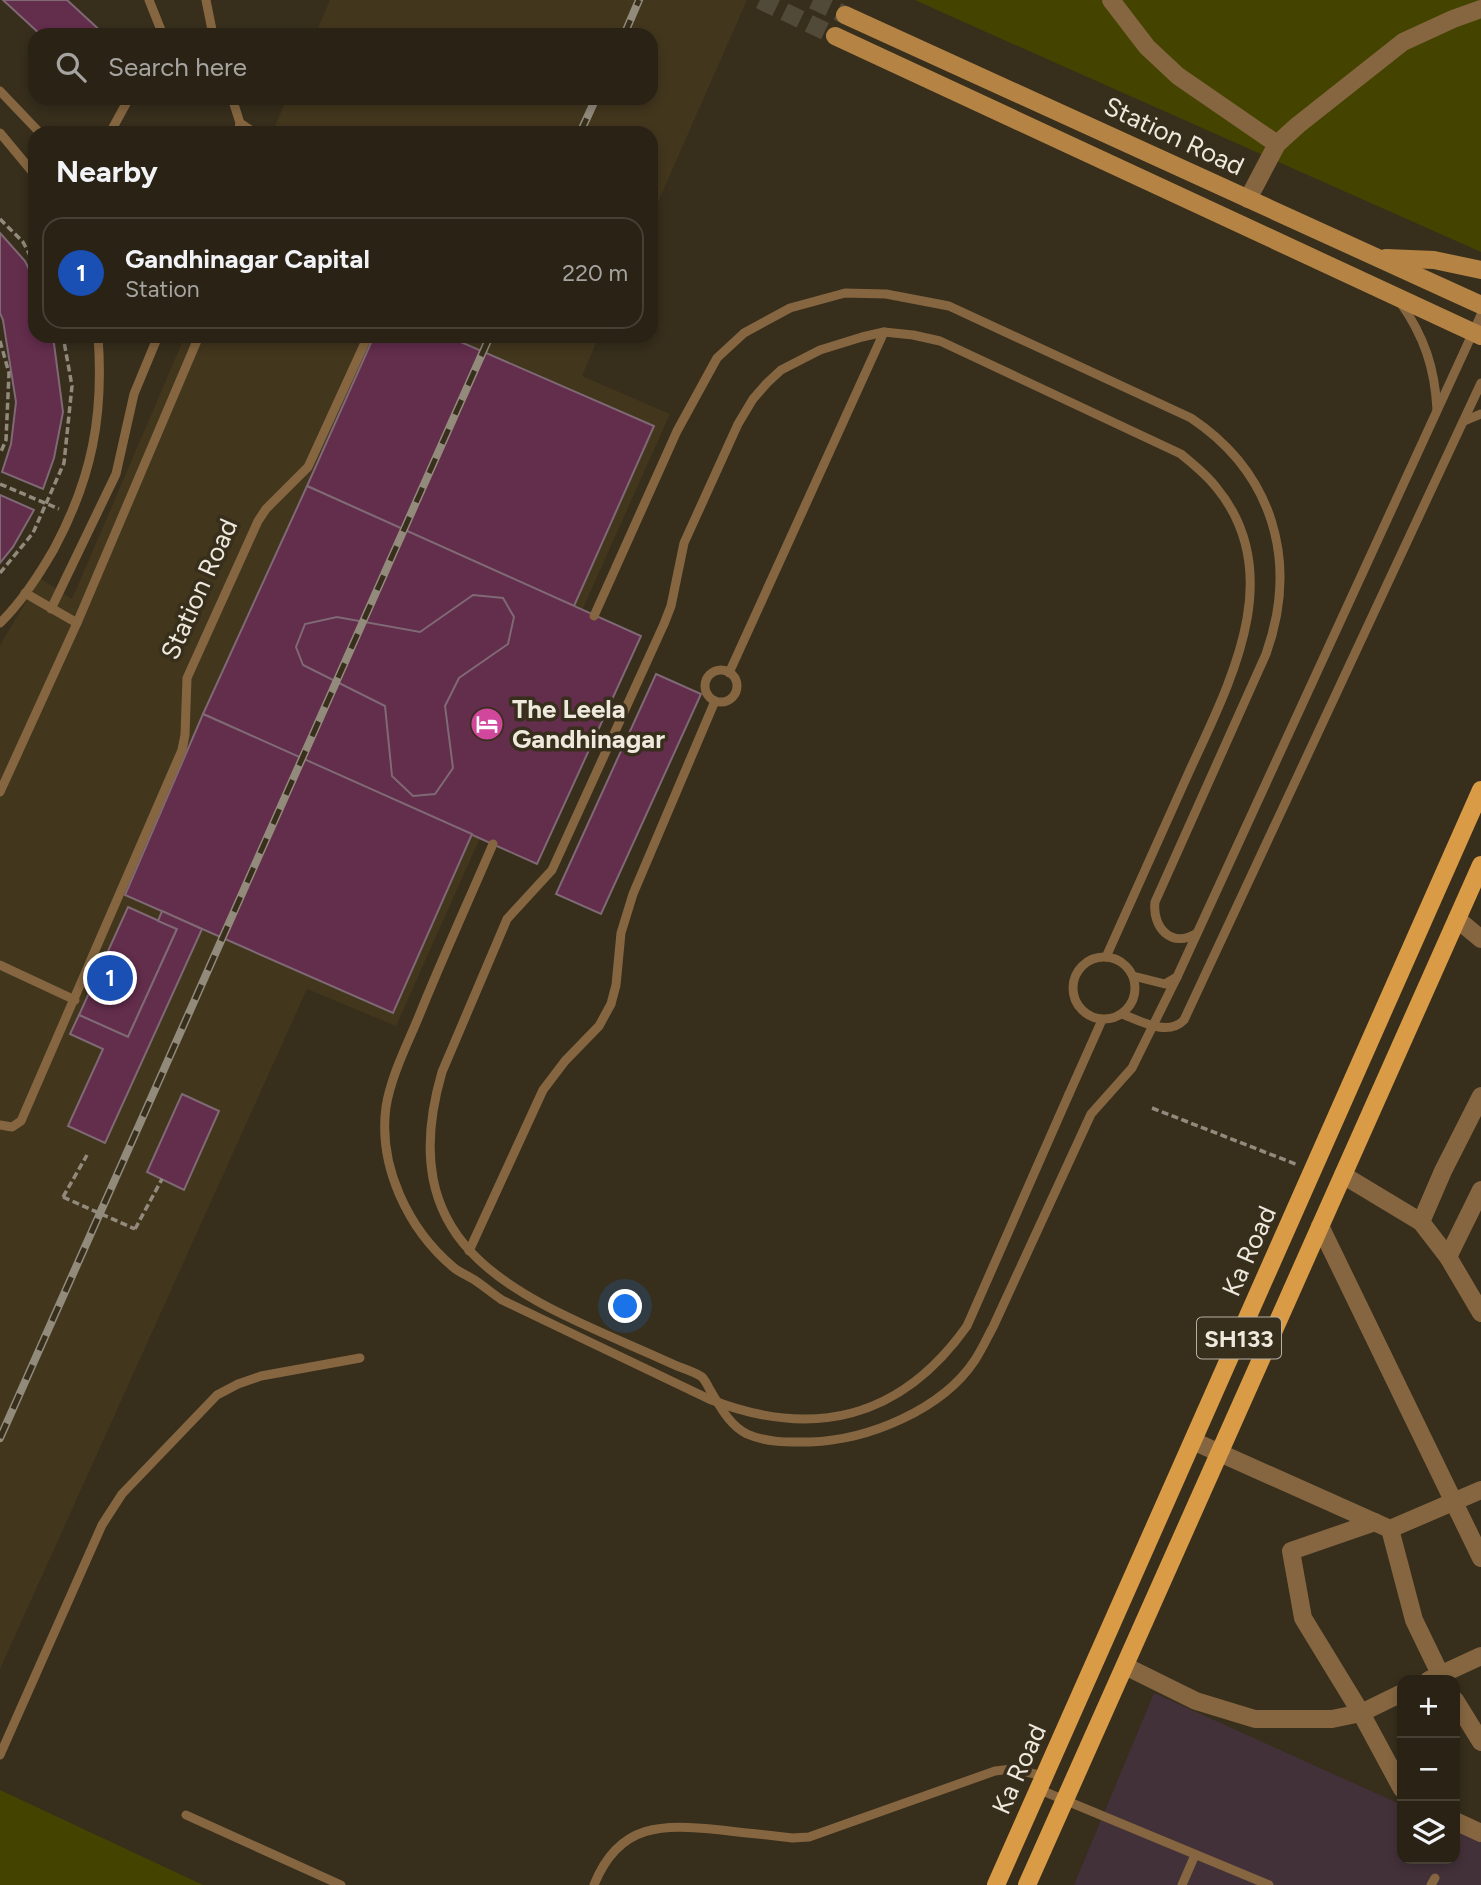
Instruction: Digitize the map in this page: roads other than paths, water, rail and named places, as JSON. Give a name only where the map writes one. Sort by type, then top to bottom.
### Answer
[{"type":"main road","name":"Ka Road","points":[[996,1885],[1481,791]]},
{"type":"main road","name":"Ka Road","points":[[1027,1885],[1481,865]]},
{"type":"street","points":[[1111,0],[1147,47],[1178,76],[1277,144]]},
{"type":"street","points":[[1248,199],[1277,144],[1297,125],[1403,42],[1481,9]]},
{"type":"street","name":"Station Road","points":[[845,15],[1481,305]]},
{"type":"street","points":[[835,36],[1477,335]]},
{"type":"street","points":[[1376,257],[1434,260],[1481,270]]},
{"type":"street","points":[[1457,919],[1481,939]]},
{"type":"street","points":[[1422,1222],[1443,1171],[1481,1096]]},
{"type":"street","points":[[1343,1175],[1422,1222],[1448,1257],[1481,1313]]},
{"type":"street","points":[[1448,1257],[1481,1190]]},
{"type":"street","points":[[1320,1226],[1481,1558]]},
{"type":"street","points":[[1193,1441],[1382,1526],[1436,1675]]},
{"type":"street","points":[[1397,1780],[1361,1713],[1303,1618],[1291,1550],[1382,1526],[1454,1502],[1481,1489]]},
{"type":"street","points":[[1443,1675],[1481,1656]]},
{"type":"street","points":[[1125,1666],[1196,1701],[1255,1719],[1332,1719],[1361,1713],[1397,1695]]},
{"type":"street","points":[[1460,1708],[1481,1742]]},
{"type":"street","points":[[1460,1823],[1481,1833]]},
{"type":"lane","points":[[149,0],[160,28]]},
{"type":"lane","points":[[206,0],[212,28]]},
{"type":"lane","points":[[0,91],[33,126]]},
{"type":"lane","points":[[114,126],[125,105]]},
{"type":"lane","points":[[234,105],[239,126]]},
{"type":"lane","points":[[0,133],[28,167]]},
{"type":"lane","points":[[594,616],[677,431],[717,358],[744,333],[790,308],[845,293],[886,294],[949,306],[1191,418],[1208,429],[1228,448],[1249,473],[1265,501],[1277,539],[1280,589],[1277,615],[1266,653],[1158,893],[1154,910],[1155,919],[1162,932],[1168,937],[1180,939],[1197,933]]},
{"type":"lane","points":[[1397,298],[1409,315],[1429,358],[1435,380],[1437,411]]},
{"type":"lane","points":[[1106,957],[1240,656],[1250,599],[1249,568],[1244,538],[1233,510],[1218,488],[1181,454],[940,341],[884,332],[820,350],[781,370],[753,399],[738,424],[684,543],[671,606],[664,624],[552,870],[507,919],[442,1072],[431,1125],[430,1156],[442,1208],[455,1234],[492,1274],[530,1298],[702,1377],[729,1420],[747,1434],[780,1442],[849,1439],[916,1411],[948,1389],[975,1361],[993,1327],[1091,1114],[1132,1068],[1154,1025],[1437,411],[1477,335],[1481,315]]},
{"type":"lane","points":[[729,673],[884,332]]},
{"type":"lane","points":[[0,622],[41,573],[73,514],[88,470],[101,378],[98,343]]},
{"type":"lane","points":[[51,609],[116,474],[134,394],[155,343]]},
{"type":"lane","points":[[0,792],[77,624],[196,343]]},
{"type":"lane","name":"Station Road","points":[[0,1125],[12,1127],[21,1121],[182,750],[187,678],[258,521],[266,509],[308,467],[365,343]]},
{"type":"lane","points":[[1122,1014],[1134,997],[1133,976],[1120,961],[1106,957],[1090,960],[1082,966],[1072,984],[1076,1004],[1083,1012],[1102,1020],[1122,1014],[1167,1028],[1178,1026],[1184,1020],[1481,383]]},
{"type":"lane","points":[[1464,421],[1481,414]]},
{"type":"lane","points":[[25,593],[77,624]]},
{"type":"lane","points":[[724,671],[736,681],[737,686],[734,696],[725,702],[715,701],[707,694],[705,684],[714,672],[724,671]]},
{"type":"lane","points":[[469,1251],[542,1090],[565,1061],[599,1026],[611,1004],[616,985],[621,933],[633,894],[715,701]]},
{"type":"lane","points":[[493,844],[422,1008],[386,1104],[384,1134],[391,1171],[405,1209],[439,1255],[456,1270],[476,1280],[502,1300],[739,1411],[794,1420],[819,1419],[864,1410],[897,1393],[930,1369],[952,1346],[967,1326],[1102,1020]]},
{"type":"lane","points":[[0,965],[75,1000]]},
{"type":"lane","points":[[1133,976],[1166,984],[1177,977]]},
{"type":"lane","points":[[0,1755],[102,1525],[122,1493],[217,1395],[261,1376],[360,1358]]},
{"type":"lane","points":[[594,1885],[609,1857],[620,1846],[638,1834],[657,1828],[678,1825],[792,1838],[809,1837],[995,1771],[1012,1769],[1041,1783],[1065,1800],[1265,1884]]},
{"type":"lane","points":[[186,1815],[341,1885]]},
{"type":"lane","points":[[1182,1885],[1195,1855]]},
{"type":"tunnel","points":[[760,0],[835,36]]},
{"type":"tunnel","points":[[813,0],[845,15]]},
{"type":"railway","points":[[627,28],[639,0]]},
{"type":"railway","points":[[583,126],[593,105]]},
{"type":"railway","points":[[0,1438],[487,343]]},
{"type":"place","name":"The Leela Gandhinagar","points":[[487,724]]},
{"type":"place","name":"Gandhinagar Capital","points":[[110,978]]}]
